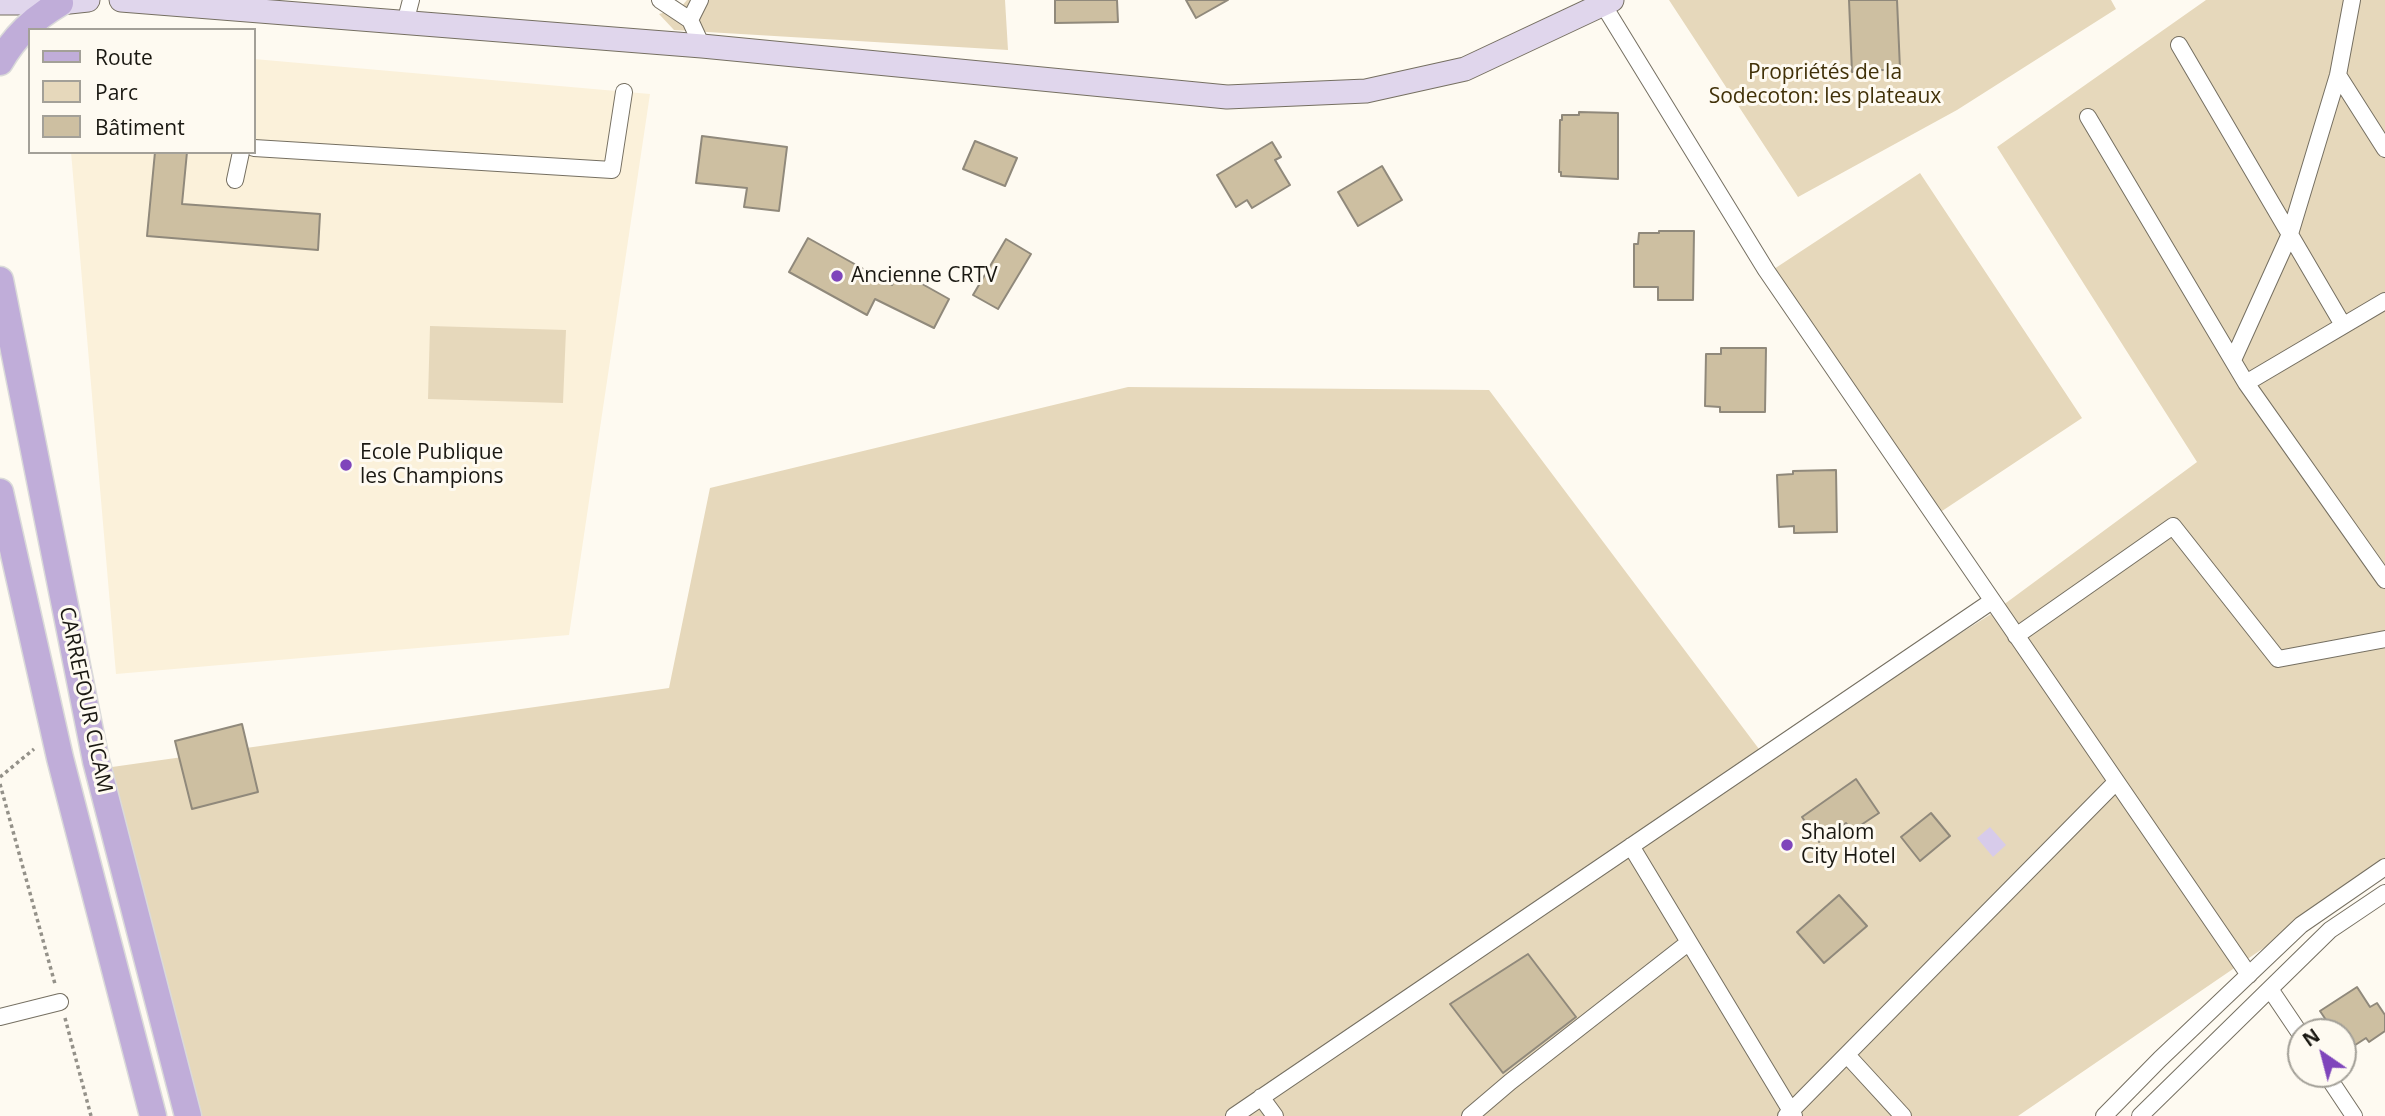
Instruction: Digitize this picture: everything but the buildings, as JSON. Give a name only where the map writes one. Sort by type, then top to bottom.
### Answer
[{"type":"main road","points":[[0,62],[19,33],[38,16],[60,3]]},
{"type":"main road","name":"CARREFOUR CICAM","points":[[0,280],[96,761],[188,1116]]},
{"type":"main road","points":[[0,492],[54,733],[153,1116]]},
{"type":"street","points":[[0,3],[88,0]]},
{"type":"street","points":[[121,0],[702,46],[1227,97],[1366,91],[1465,69],[1608,3],[1766,270],[2249,975]]},
{"type":"street","points":[[405,23],[411,0]]},
{"type":"street","points":[[660,0],[690,20],[702,46]]},
{"type":"street","points":[[690,20],[700,0]]},
{"type":"street","points":[[2232,360],[2290,234],[2338,75],[2352,0]]},
{"type":"street","points":[[2179,45],[2343,326]]},
{"type":"street","points":[[2338,75],[2385,149]]},
{"type":"street","points":[[256,148],[612,170],[624,92]]},
{"type":"street","points":[[2088,117],[2246,383],[2385,580]]},
{"type":"street","points":[[235,180],[241,154]]},
{"type":"street","points":[[2246,383],[2385,301]]},
{"type":"street","points":[[2016,636],[2174,526],[2278,659],[2385,639]]},
{"type":"street","points":[[1234,1116],[1992,601]]},
{"type":"street","points":[[1631,846],[1790,1114],[2116,782]]},
{"type":"street","points":[[2104,1116],[2301,925],[2385,867]]},
{"type":"street","points":[[2140,1116],[2330,930],[2385,893]]},
{"type":"street","points":[[1471,1116],[1510,1082],[1688,943]]},
{"type":"street","points":[[2270,989],[2290,1018]]},
{"type":"street","points":[[0,1017],[60,1002]]},
{"type":"street","points":[[1847,1055],[1903,1116]]},
{"type":"street","points":[[2335,1088],[2354,1116]]},
{"type":"street","points":[[1261,1097],[1275,1116]]},
{"type":"path","points":[[0,777],[54,733]]},
{"type":"path","points":[[0,784],[91,1116]]},
{"type":"shaded area","name":"Ecole Publique les Champions","points":[[256,59],[650,94],[569,635],[116,674],[71,154],[256,154]]},
{"type":"shaded area","points":[[1990,827],[2006,845],[1993,857],[1977,838]]},
{"type":"green space","points":[[687,0],[1005,0],[1008,50],[674,30],[659,14],[680,8]]},
{"type":"green space","name":"Propriétés de la Sodecoton: les plateaux","points":[[1669,0],[2111,0],[2116,9],[1957,110],[1798,197]]},
{"type":"green space","points":[[2206,0],[2385,0],[2385,865],[2018,1116],[180,1116],[91,770],[669,688],[710,488],[1128,387],[1489,390],[1765,757],[1991,614],[2197,462],[1997,147]]},
{"type":"green space","points":[[1920,173],[2082,418],[1936,515],[1774,269]]},
{"type":"green space","points":[[430,326],[566,330],[563,403],[428,399]]},
{"type":"place","name":"Ancienne CRTV","points":[[837,276]]},
{"type":"place","name":"Ecole Publique les Champions","points":[[346,465]]},
{"type":"place","name":"Shalom City Hotel","points":[[1787,845]]}]
